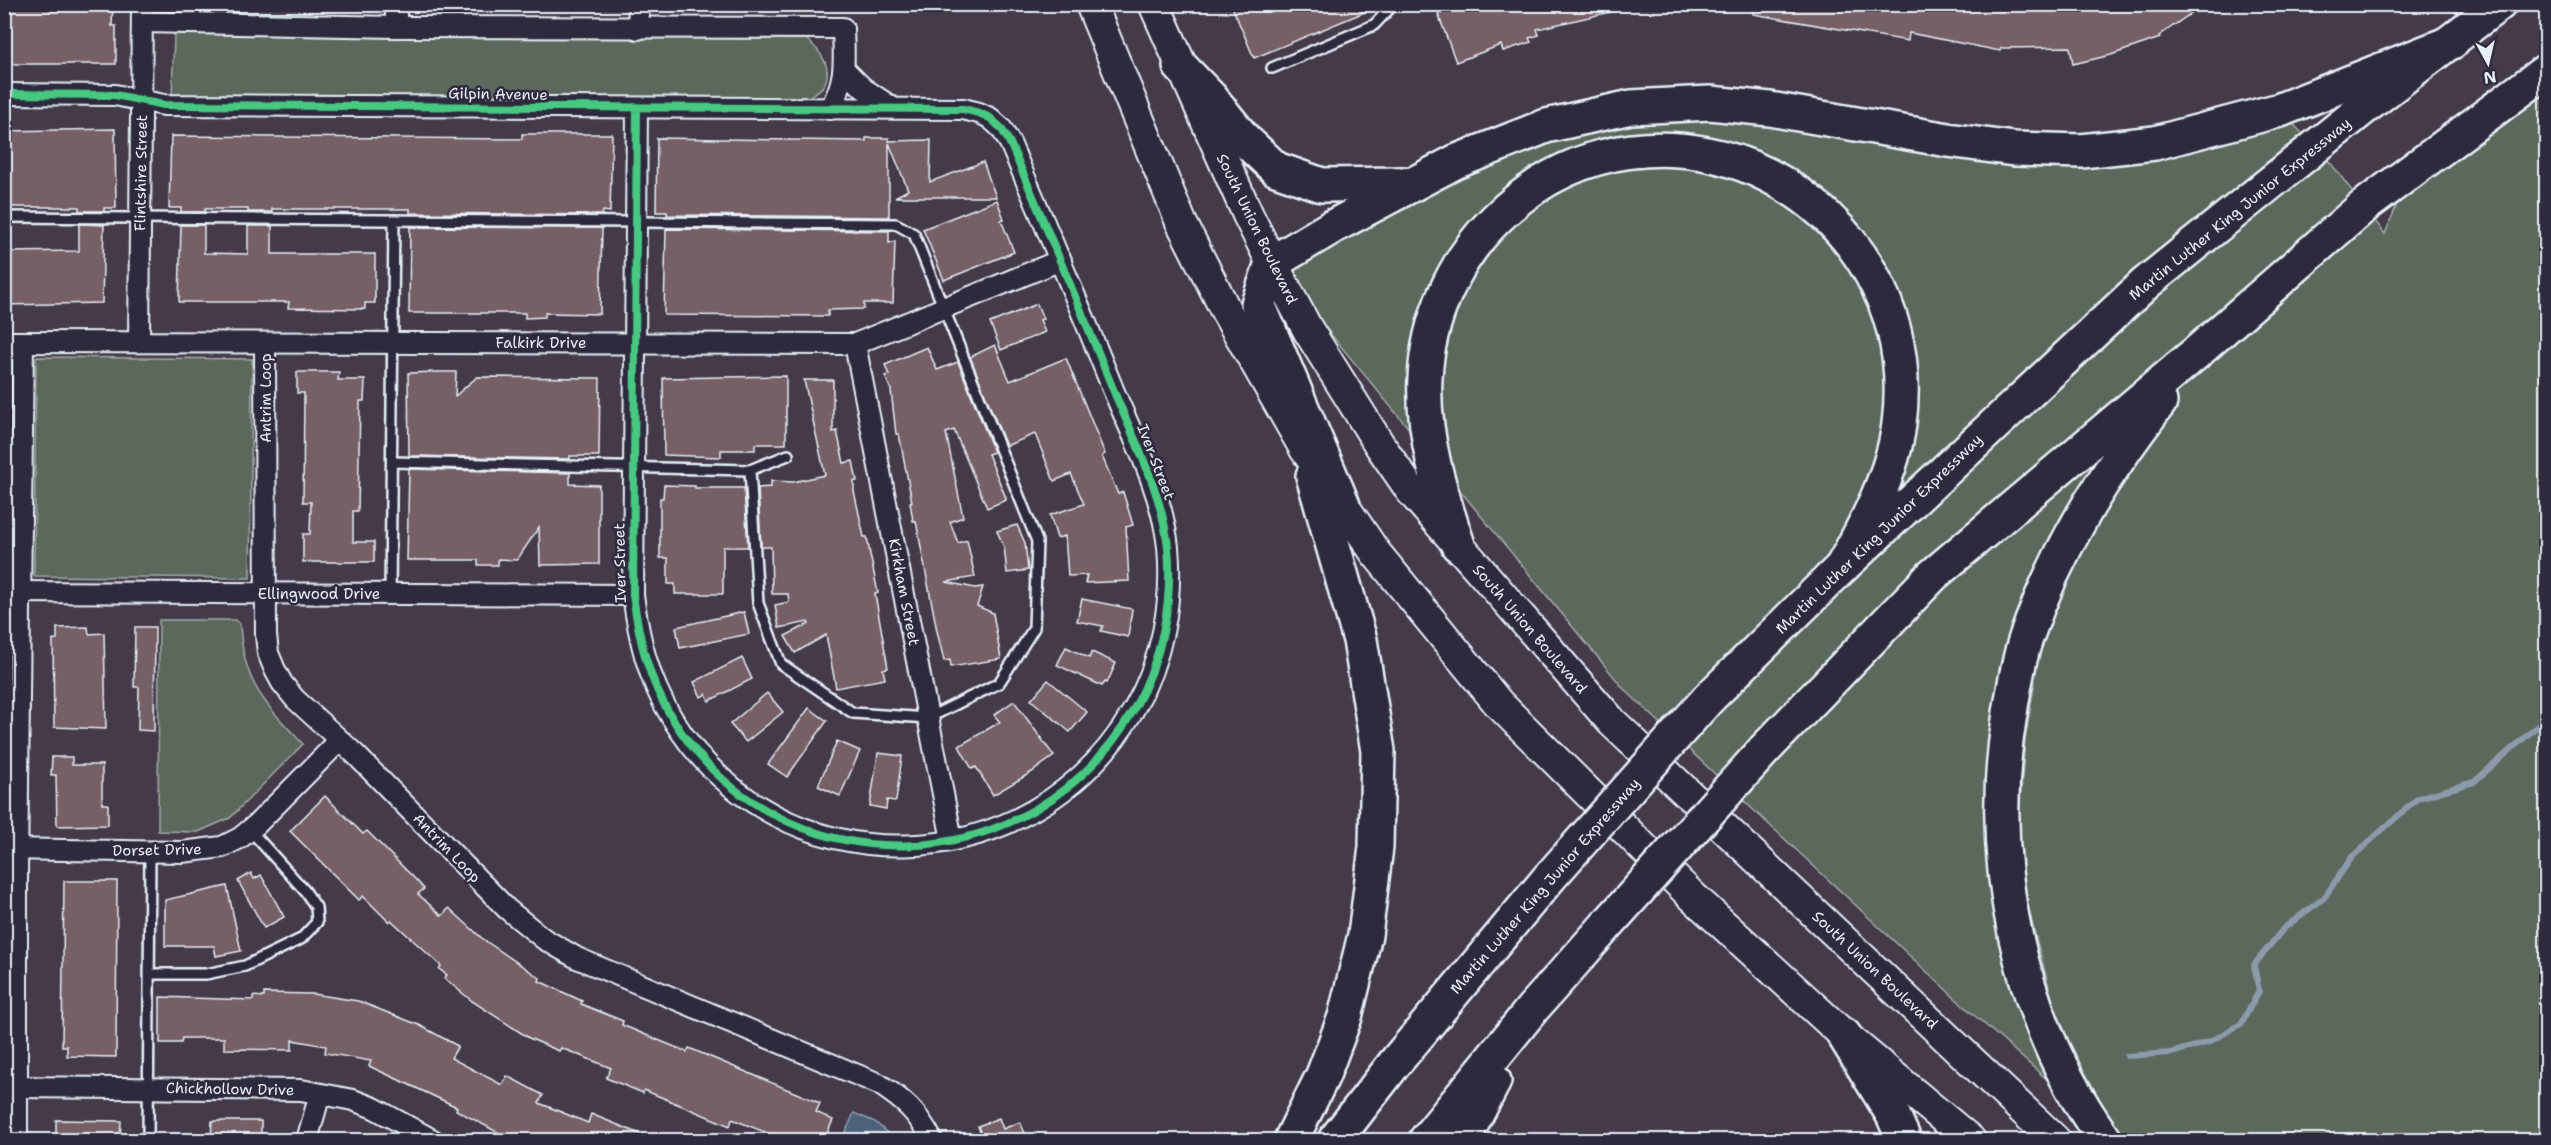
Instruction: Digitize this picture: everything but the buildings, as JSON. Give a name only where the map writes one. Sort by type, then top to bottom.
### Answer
[{"type":"highway","name":"Martin Luther King Junior Expressway","points":[[1335,1140],[1394,1064],[1549,878],[1708,699],[1842,567],[2146,283],[2360,111],[2499,4]]},
{"type":"highway","points":[[1343,505],[1258,304],[1272,263],[1332,227],[1455,162],[1546,126],[1631,107],[1710,103],[1770,109],[2014,149],[2080,151],[2155,143],[2280,110],[2452,42]]},
{"type":"highway","points":[[1180,66],[1211,98],[1244,139],[1276,169],[1322,185],[1415,183]]},
{"type":"highway","points":[[1426,1140],[1533,1008],[1605,927],[1766,748],[1932,575],[2196,353],[2363,207],[2547,71]]},
{"type":"highway","points":[[1458,545],[1435,474],[1425,411],[1425,378],[1428,349],[1437,314],[1447,288],[1464,256],[1501,214],[1522,196],[1550,179],[1611,155],[1643,150],[1676,150],[1710,154],[1743,163],[1778,179],[1811,201],[1859,253],[1892,319],[1901,386],[1899,425],[1882,483],[1857,540],[1842,567]]},
{"type":"highway","points":[[2105,1140],[2072,1086],[2047,1035],[2024,970],[2006,888],[2002,827],[2003,754],[2013,694],[2026,639],[2049,579],[2085,508],[2118,456],[2196,353]]},
{"type":"highway","points":[[1291,1140],[1323,1075],[1345,1017],[1365,935],[1376,847],[1378,751],[1360,640],[1305,449]]},
{"type":"highway","points":[[1463,1140],[1533,1008]]},
{"type":"highway","points":[[1844,1035],[1893,1115],[1904,1140]]},
{"type":"main road","points":[[1091,4],[1180,222],[1226,311],[1273,397],[1305,449],[1375,552],[1499,704],[1691,895],[1844,1035],[1970,1140]]},
{"type":"main road","name":"South Union Boulevard","points":[[1154,4],[1180,66],[1272,263],[1308,330],[1379,444],[1412,492],[1612,722],[2055,1140]]},
{"type":"street","points":[[396,4],[396,27]]},
{"type":"street","points":[[638,29],[639,4]]},
{"type":"street","points":[[142,13],[396,27],[843,28],[844,69],[840,91],[830,109]]},
{"type":"street","name":"Flintshire Street","points":[[139,342],[142,13]]},
{"type":"street","points":[[844,69],[863,88],[893,108]]},
{"type":"street","name":"Gilpin Avenue","points":[[4,94],[115,95],[164,105],[963,109],[990,118]]},
{"type":"street","name":"Iver Street","points":[[637,109],[633,595],[644,660],[672,718],[688,741],[728,783],[753,801],[788,820],[833,838],[887,846],[952,840],[981,834],[1028,815],[1061,793],[1107,749],[1143,693],[1162,636],[1167,608],[1169,573],[1167,546],[1154,487],[1061,260],[1010,143],[990,118]]},
{"type":"street","name":"Falkirk Drive","points":[[14,342],[855,344],[1061,260]]},
{"type":"street","points":[[14,342],[12,592],[15,720],[11,850],[11,1086],[16,1140]]},
{"type":"street","name":"Antrim Loop","points":[[265,342],[266,634],[268,652],[275,670],[295,699],[354,753],[507,909],[544,939],[577,958],[879,1084],[904,1101],[921,1119],[932,1140]]},
{"type":"street","name":"Kirkham Street","points":[[855,344],[952,840]]},
{"type":"street","name":"Ellingwood Drive","points":[[12,592],[633,595]]},
{"type":"street","name":"Dorset Drive","points":[[11,850],[150,852],[213,849],[240,838],[250,830],[339,741]]},
{"type":"street","name":"Chickhollow Drive","points":[[11,1086],[301,1090],[353,1100],[374,1108],[433,1140]]},
{"type":"street","points":[[307,1140],[321,1094]]},
{"type":"lane","points":[[1272,68],[1374,25],[1394,4]]},
{"type":"lane","points":[[4,217],[896,224],[914,234],[1037,541],[1034,628],[999,683],[928,718],[853,713],[781,664],[758,603],[750,470]]},
{"type":"lane","points":[[390,595],[394,220]]},
{"type":"lane","points":[[392,462],[750,470],[788,455]]},
{"type":"lane","points":[[150,974],[206,975],[245,966],[301,939],[317,922],[316,907],[305,891],[250,830]]},
{"type":"lane","points":[[148,1140],[150,852]]},
{"type":"green space","points":[[174,34],[806,39],[824,60],[827,73],[821,88],[803,100],[172,97]]},
{"type":"green space","points":[[2546,79],[2546,1140],[2127,1140],[2115,1127],[2059,1025],[2023,889],[2018,829],[2025,741],[2035,681],[2000,700],[2024,1004],[2051,1083],[1956,999],[1624,689],[1272,263],[1455,162],[1631,107],[2060,151],[2280,110],[2333,166],[2385,234],[2410,172]]},
{"type":"green space","points":[[36,357],[252,359],[250,578],[34,576]]},
{"type":"green space","points":[[159,620],[236,620],[240,624],[246,662],[258,691],[303,744],[230,818],[198,832],[158,831]]},
{"type":"water","points":[[854,1113],[875,1122],[895,1140],[842,1140]]},
{"type":"waterway","points":[[2127,1056],[2171,1053],[2209,1042],[2241,1024],[2259,991],[2254,965],[2284,928],[2324,898],[2352,857],[2418,798],[2474,782],[2541,723],[2546,715]]},
{"type":"cycle path","points":[[4,94],[115,95],[164,105],[963,109],[990,118],[1001,128],[1010,143],[1139,450],[1160,507],[1168,547],[1167,610],[1158,651],[1144,690],[1134,709],[1090,767],[1034,810],[972,836],[905,846],[839,839],[775,815],[718,775],[672,718],[651,674],[638,627],[633,595],[637,109]]}]
